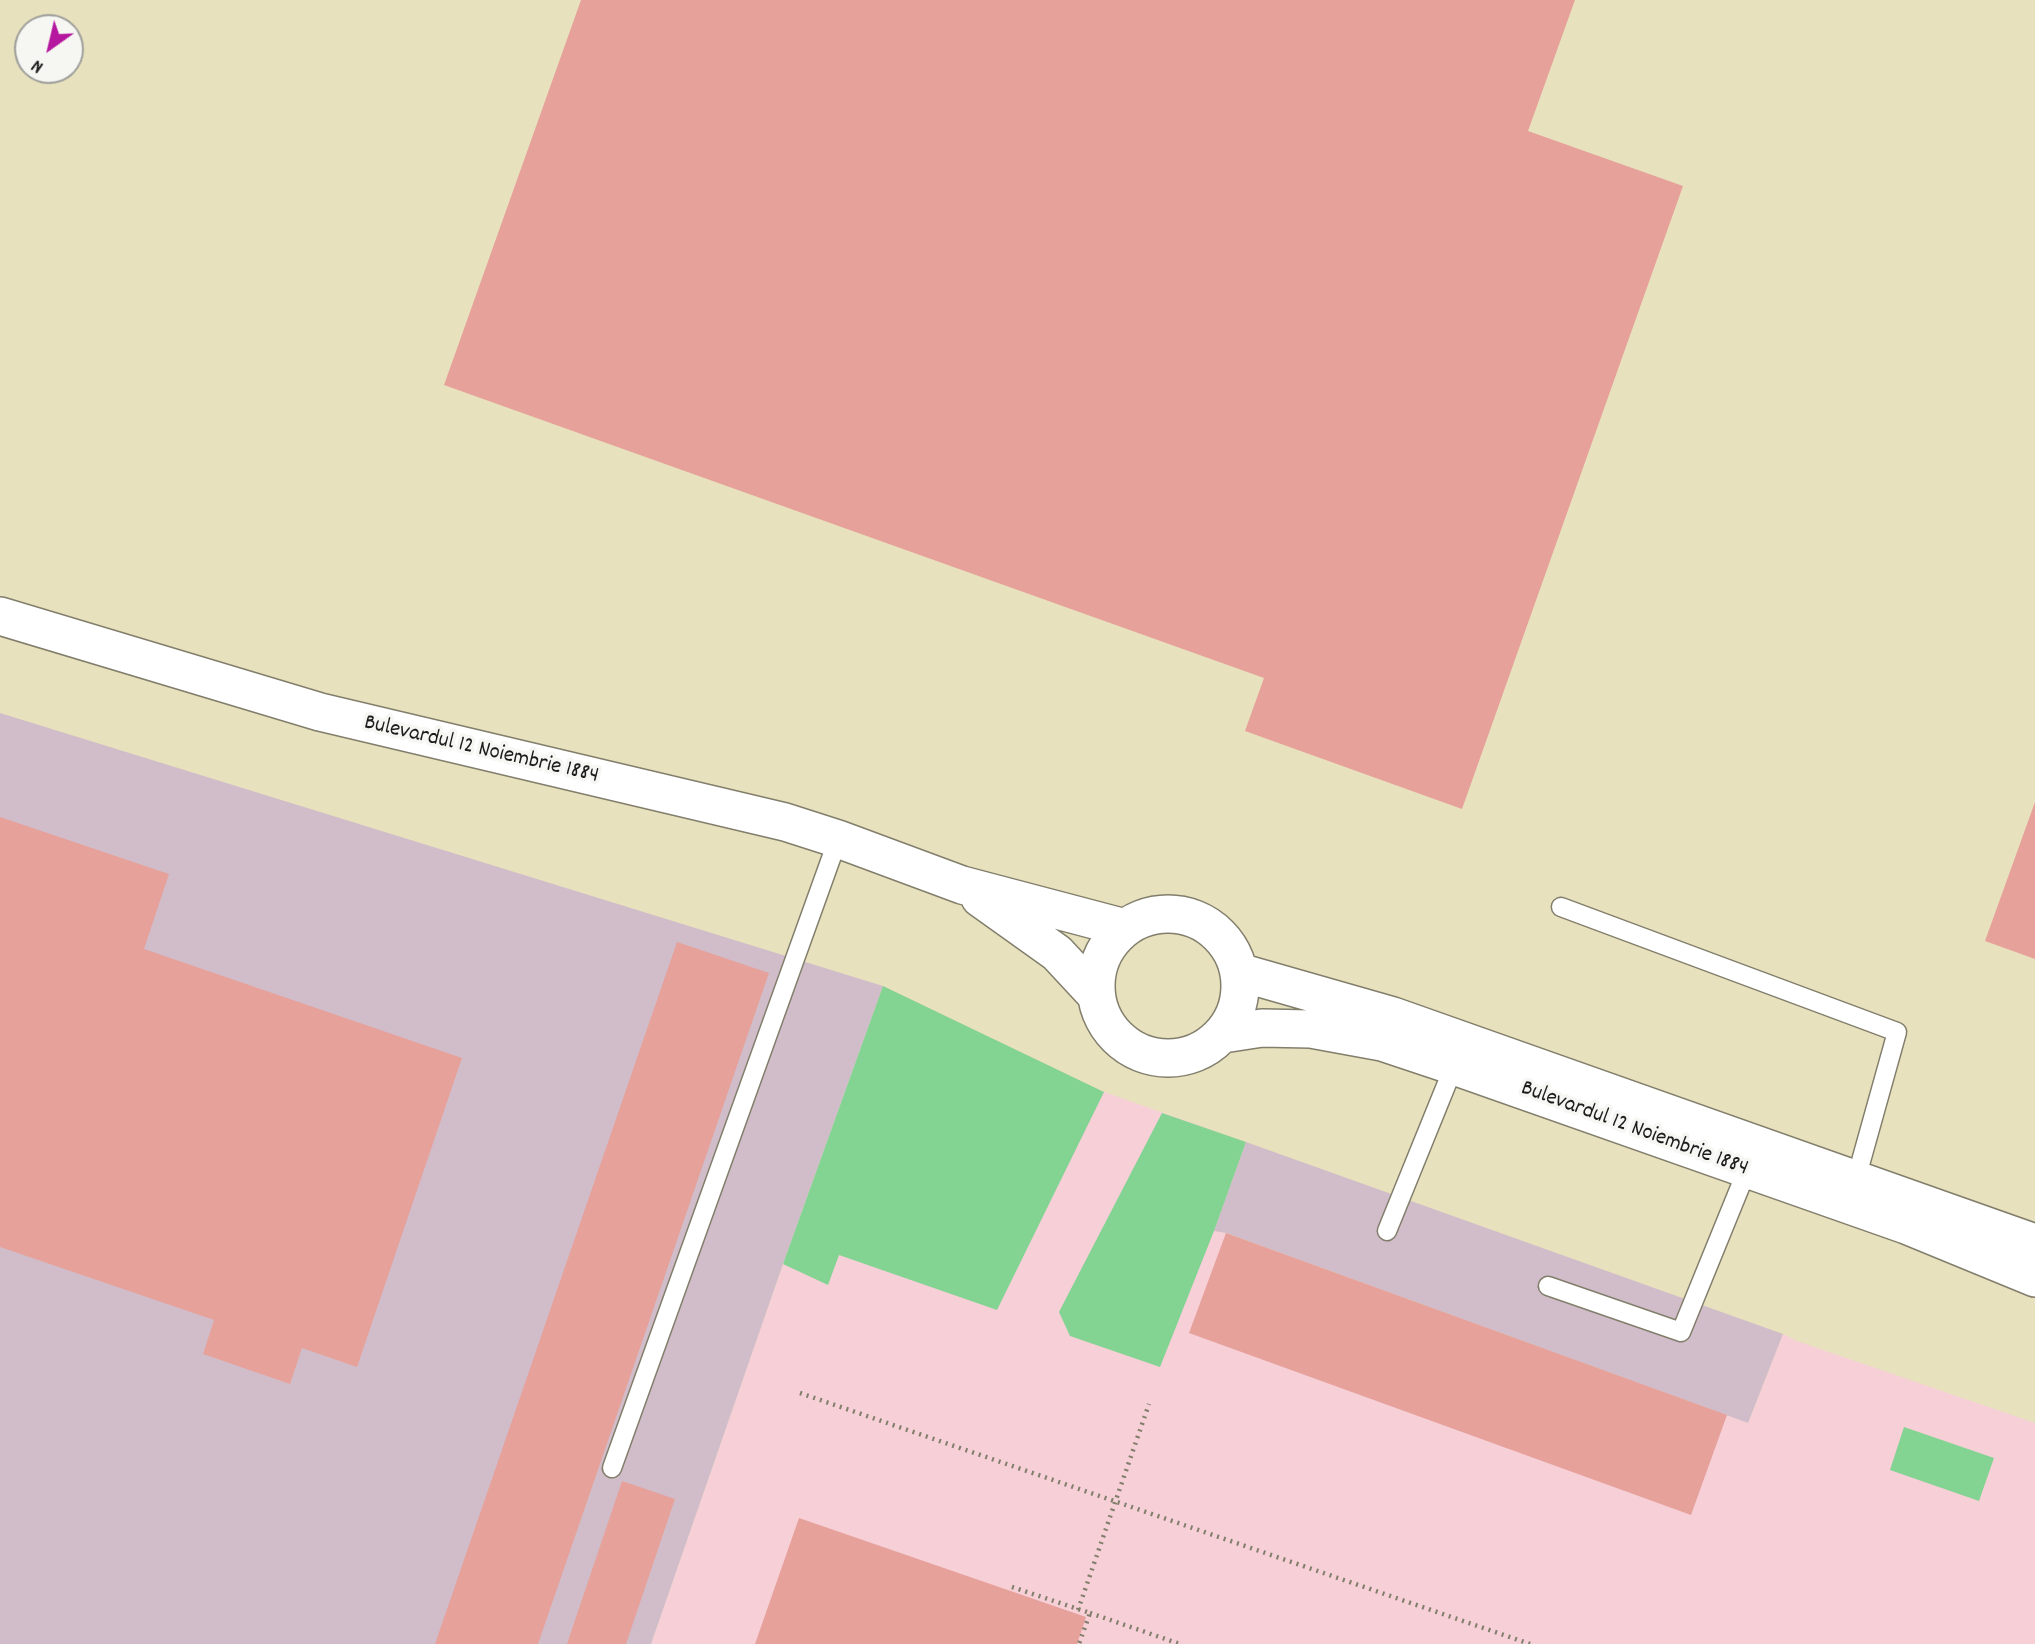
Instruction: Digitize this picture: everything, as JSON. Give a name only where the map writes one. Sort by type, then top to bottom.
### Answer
[{"type":"street","name":"Bulevardul 12 Noiembrie 1884","points":[[0,616],[320,712],[785,822],[962,885],[1125,928]]},
{"type":"street","name":"Bulevardul 12 Noiembrie 1884","points":[[962,885],[1057,953],[1096,995]]},
{"type":"street","points":[[1164,914],[1184,916],[1204,923],[1220,936],[1232,953],[1239,972],[1241,994],[1235,1016],[1223,1034],[1206,1049],[1185,1057],[1163,1059],[1140,1054],[1124,1044],[1101,1014],[1096,995],[1097,970],[1108,946],[1125,928],[1143,918],[1164,914]]},
{"type":"street","name":"Bulevardul 12 Noiembrie 1884","points":[[1239,972],[1393,1016],[2035,1243]]},
{"type":"street","name":"Bulevardul 12 Noiembrie 1884","points":[[1223,1034],[1262,1028],[1311,1029],[1382,1042],[1906,1225],[2035,1278]]},
{"type":"lane","points":[[612,1468],[838,839]]},
{"type":"lane","points":[[1561,907],[1897,1032],[1856,1179]]},
{"type":"lane","points":[[1387,1231],[1454,1066]]},
{"type":"lane","points":[[1548,1286],[1681,1332],[1747,1170]]},
{"type":"path","points":[[800,1393],[1530,1644]]},
{"type":"path","points":[[1078,1610],[1149,1404]]},
{"type":"path","points":[[1012,1587],[1180,1644]]},
{"type":"path","points":[[1079,1644],[1090,1613]]},
{"type":"shaded area","points":[[0,713],[883,986],[651,1644],[0,1644]]},
{"type":"shaded area","points":[[883,986],[1104,1092],[1246,1142],[1215,1231],[1748,1423],[1783,1334],[2035,1423],[2035,1644],[651,1644]]},
{"type":"shaded area","points":[[1246,1142],[1783,1334],[1748,1423],[1226,1233],[1214,1231]]},
{"type":"green space","points":[[883,986],[1104,1092],[997,1310],[839,1255],[828,1285],[783,1264]]},
{"type":"green space","points":[[1162,1113],[1246,1142],[1160,1367],[1070,1336],[1059,1312]]},
{"type":"green space","points":[[1904,1427],[1994,1458],[1979,1501],[1890,1470]]},
{"type":"building","points":[[581,0],[1575,0],[1528,131],[1683,186],[1462,809],[1245,731],[1264,678],[444,385]]},
{"type":"building","points":[[2035,802],[2035,959],[1985,941]]},
{"type":"building","points":[[0,817],[169,874],[144,949],[462,1058],[357,1367],[302,1348],[290,1384],[203,1354],[214,1320],[0,1247]]},
{"type":"building","points":[[677,942],[769,973],[538,1644],[435,1644]]},
{"type":"building","points":[[1226,1233],[1727,1415],[1691,1515],[1189,1333]]},
{"type":"building","points":[[622,1481],[675,1499],[626,1644],[567,1644]]},
{"type":"building","points":[[799,1518],[1086,1617],[1077,1644],[755,1644]]}]
